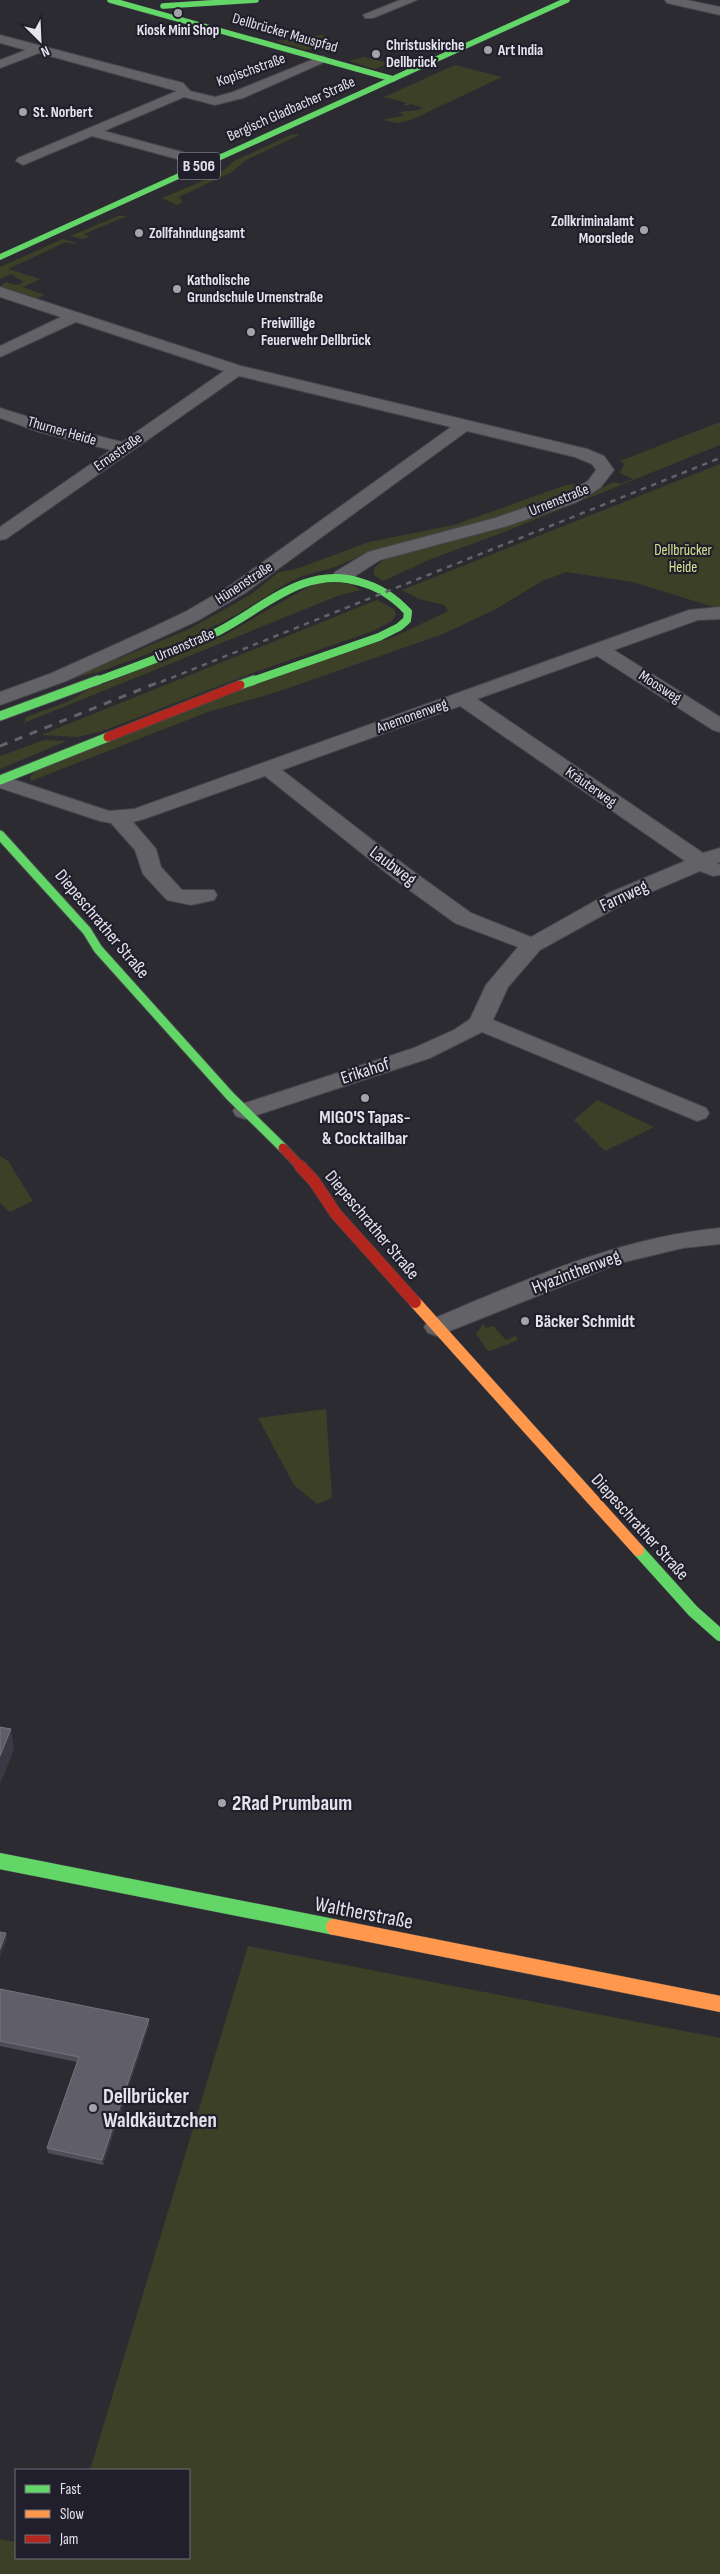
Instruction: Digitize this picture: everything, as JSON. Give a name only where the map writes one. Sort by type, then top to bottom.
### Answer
[{"type":"street","name":"Dellbrücker Mauspfad","points":[[110,0],[393,79]]},
{"type":"street","points":[[142,9],[256,0]]},
{"type":"street","points":[[369,15],[411,0]]},
{"type":"street","name":"Bergisch Gladbacher Straße","points":[[0,257],[567,0]]},
{"type":"street","points":[[671,0],[720,11]]},
{"type":"street","points":[[159,14],[185,6]]},
{"type":"street","name":"Kopischstraße","points":[[0,38],[178,86],[184,90],[183,93],[215,101],[238,96],[323,60]]},
{"type":"street","points":[[0,64],[39,49]]},
{"type":"street","points":[[23,161],[183,93]]},
{"type":"street","points":[[91,132],[207,163]]},
{"type":"street","name":"Urnenstraße","points":[[0,292],[236,370],[591,456],[603,464],[605,470],[603,478],[594,486],[576,495],[524,515],[375,556],[342,576],[316,578],[302,582],[237,621],[200,640],[0,716]]},
{"type":"street","points":[[0,352],[74,317]]},
{"type":"street","name":"Ernastraße","points":[[0,535],[236,370]]},
{"type":"street","name":"Thurner Heide","points":[[0,413],[46,428],[124,448]]},
{"type":"street","name":"Hünenstraße","points":[[0,700],[59,677],[160,631],[192,616],[238,589],[464,425]]},
{"type":"street","points":[[0,518],[17,523]]},
{"type":"street","points":[[0,781],[215,694],[379,637],[399,627],[407,620],[408,612],[402,603],[372,586],[342,576]]},
{"type":"street","name":"Anemonenweg","points":[[0,781],[92,812],[118,818],[137,815],[599,649],[713,613]]},
{"type":"street","name":"Moosweg","points":[[599,649],[720,726]]},
{"type":"street","name":"Kräuterweg","points":[[462,698],[710,859],[720,874]]},
{"type":"street","name":"Laubweg","points":[[267,768],[402,874],[463,918],[532,944]]},
{"type":"street","points":[[118,818],[145,849],[150,869],[175,895],[190,898],[206,895]]},
{"type":"street","name":"Diepeschrather Straße","points":[[0,835],[87,931],[111,963],[245,1111],[267,1131],[328,1198],[336,1214],[692,1611],[720,1635]]},
{"type":"street","name":"Farnweg","points":[[532,944],[617,898],[710,859]]},
{"type":"street","points":[[532,944],[497,985],[480,1023],[697,1112]]},
{"type":"street","name":"Erikahof","points":[[245,1111],[422,1053],[462,1036],[480,1023]]},
{"type":"street","name":"Hyazinthenweg","points":[[437,1327],[620,1255],[673,1241],[720,1236]]},
{"type":"street","name":"Waltherstraße","points":[[0,1861],[720,2004]]},
{"type":"green space","points":[[326,36],[315,41],[326,45],[306,50],[276,41]]},
{"type":"green space","points":[[364,57],[389,63],[375,69],[349,61]]},
{"type":"green space","points":[[455,65],[502,77],[411,120],[398,123],[383,120],[404,115],[399,113],[402,112],[423,108],[411,104],[405,106],[407,103],[384,97]]},
{"type":"green space","points":[[293,134],[299,135],[246,160],[232,172],[179,197],[183,202],[177,205],[162,198],[219,174],[236,160]]},
{"type":"green space","points":[[118,216],[127,216],[84,234],[90,237],[82,239],[70,236]]},
{"type":"green space","points":[[63,239],[77,243],[66,242],[8,269],[40,279],[23,287],[45,295],[37,298],[0,286],[6,282],[16,285],[24,282],[11,274],[0,279],[0,267]]},
{"type":"green space","points":[[720,422],[720,445],[507,531],[431,559],[383,581],[374,575],[374,568],[390,555],[581,497],[614,482],[620,484],[633,479],[620,473],[624,464],[620,461]]},
{"type":"green space","name":"Dellbrücker Heide","points":[[720,464],[720,609],[633,582],[566,572],[542,581],[496,609],[443,634],[277,692],[208,712],[31,781],[30,777],[35,771],[235,691],[396,636],[448,611],[444,605],[419,599],[402,590]]},
{"type":"green space","points":[[586,483],[586,485],[541,505],[491,522],[362,555],[338,566],[300,577],[234,616],[188,639],[99,672],[70,679],[189,629],[250,595],[279,572],[296,569],[369,542],[454,525],[566,485]]},
{"type":"green space","points":[[335,582],[350,584],[361,590],[340,595],[24,723],[26,717],[67,702],[88,690],[225,635],[304,589],[318,583]]},
{"type":"green space","points":[[377,600],[394,609],[396,614],[392,621],[373,631],[250,674],[103,731],[78,737],[41,735]]},
{"type":"green space","points":[[44,740],[67,741],[0,769],[0,756]]},
{"type":"green space","points":[[597,1100],[654,1127],[605,1151],[574,1120]]},
{"type":"green space","points":[[0,1156],[8,1161],[33,1201],[10,1212],[0,1203]]},
{"type":"green space","points":[[483,1324],[486,1328],[493,1326],[506,1340],[515,1336],[518,1340],[490,1351],[487,1350],[476,1334]]},
{"type":"green space","points":[[326,1409],[332,1498],[317,1504],[294,1485],[258,1418]]},
{"type":"green space","points":[[248,1946],[720,2038],[720,2574],[0,2574],[0,2539],[15,2542],[15,2559],[190,2559],[190,2469],[90,2469]]},
{"type":"building","points":[[0,1727],[11,1729],[0,1756]]},
{"type":"building","points":[[0,1932],[6,1933],[0,1949]]},
{"type":"building","name":"Dellbrücker Waldkäutzchen","points":[[0,1989],[149,2019],[102,2160],[47,2148],[79,2057],[0,2041]]},
{"type":"railway","points":[[161,682],[720,458]]},
{"type":"railway","points":[[0,746],[164,680]]},
{"type":"traffic: fast","points":[[110,0],[393,79]]},
{"type":"traffic: fast","points":[[163,6],[256,0]]},
{"type":"traffic: fast","points":[[0,257],[567,0]]},
{"type":"traffic: fast","points":[[0,716],[125,670],[199,640],[247,616],[291,588],[308,580],[328,576],[353,579],[366,583],[390,596],[408,612],[407,620],[399,627],[379,637],[240,685]]},
{"type":"traffic: fast","points":[[0,780],[108,737]]},
{"type":"traffic: fast","points":[[0,835],[87,931],[98,949],[230,1096],[283,1148]]},
{"type":"traffic: fast","points":[[638,1550],[693,1611],[720,1635]]},
{"type":"traffic: fast","points":[[0,1861],[334,1927]]},
{"type":"traffic: slow","points":[[415,1302],[638,1550]]},
{"type":"traffic: slow","points":[[334,1927],[720,2004]]},
{"type":"traffic: jam","points":[[108,737],[240,685]]},
{"type":"traffic: jam","points":[[283,1148],[314,1181],[336,1214],[415,1302]]},
{"type":"place","name":"Kiosk Mini Shop","points":[[178,13]]},
{"type":"place","name":"Art India","points":[[488,50]]},
{"type":"place","name":"Christuskirche Dellbrück","points":[[376,54]]},
{"type":"place","name":"St. Norbert","points":[[23,112]]},
{"type":"place","name":"Zollkriminalamt Moorslede","points":[[644,230]]},
{"type":"place","name":"Zollfahndungsamt","points":[[139,233]]},
{"type":"place","name":"Katholische Grundschule Urnenstraße","points":[[177,289]]},
{"type":"place","name":"Freiwillige Feuerwehr Dellbrück","points":[[251,332]]},
{"type":"place","name":"MIGO'S Tapas- & Cocktailbar","points":[[365,1098]]},
{"type":"place","name":"Bäcker Schmidt","points":[[525,1321]]},
{"type":"place","name":"2Rad Prumbaum","points":[[222,1803]]},
{"type":"place","name":"Dellbrücker Waldkäutzchen","points":[[93,2108]]}]
